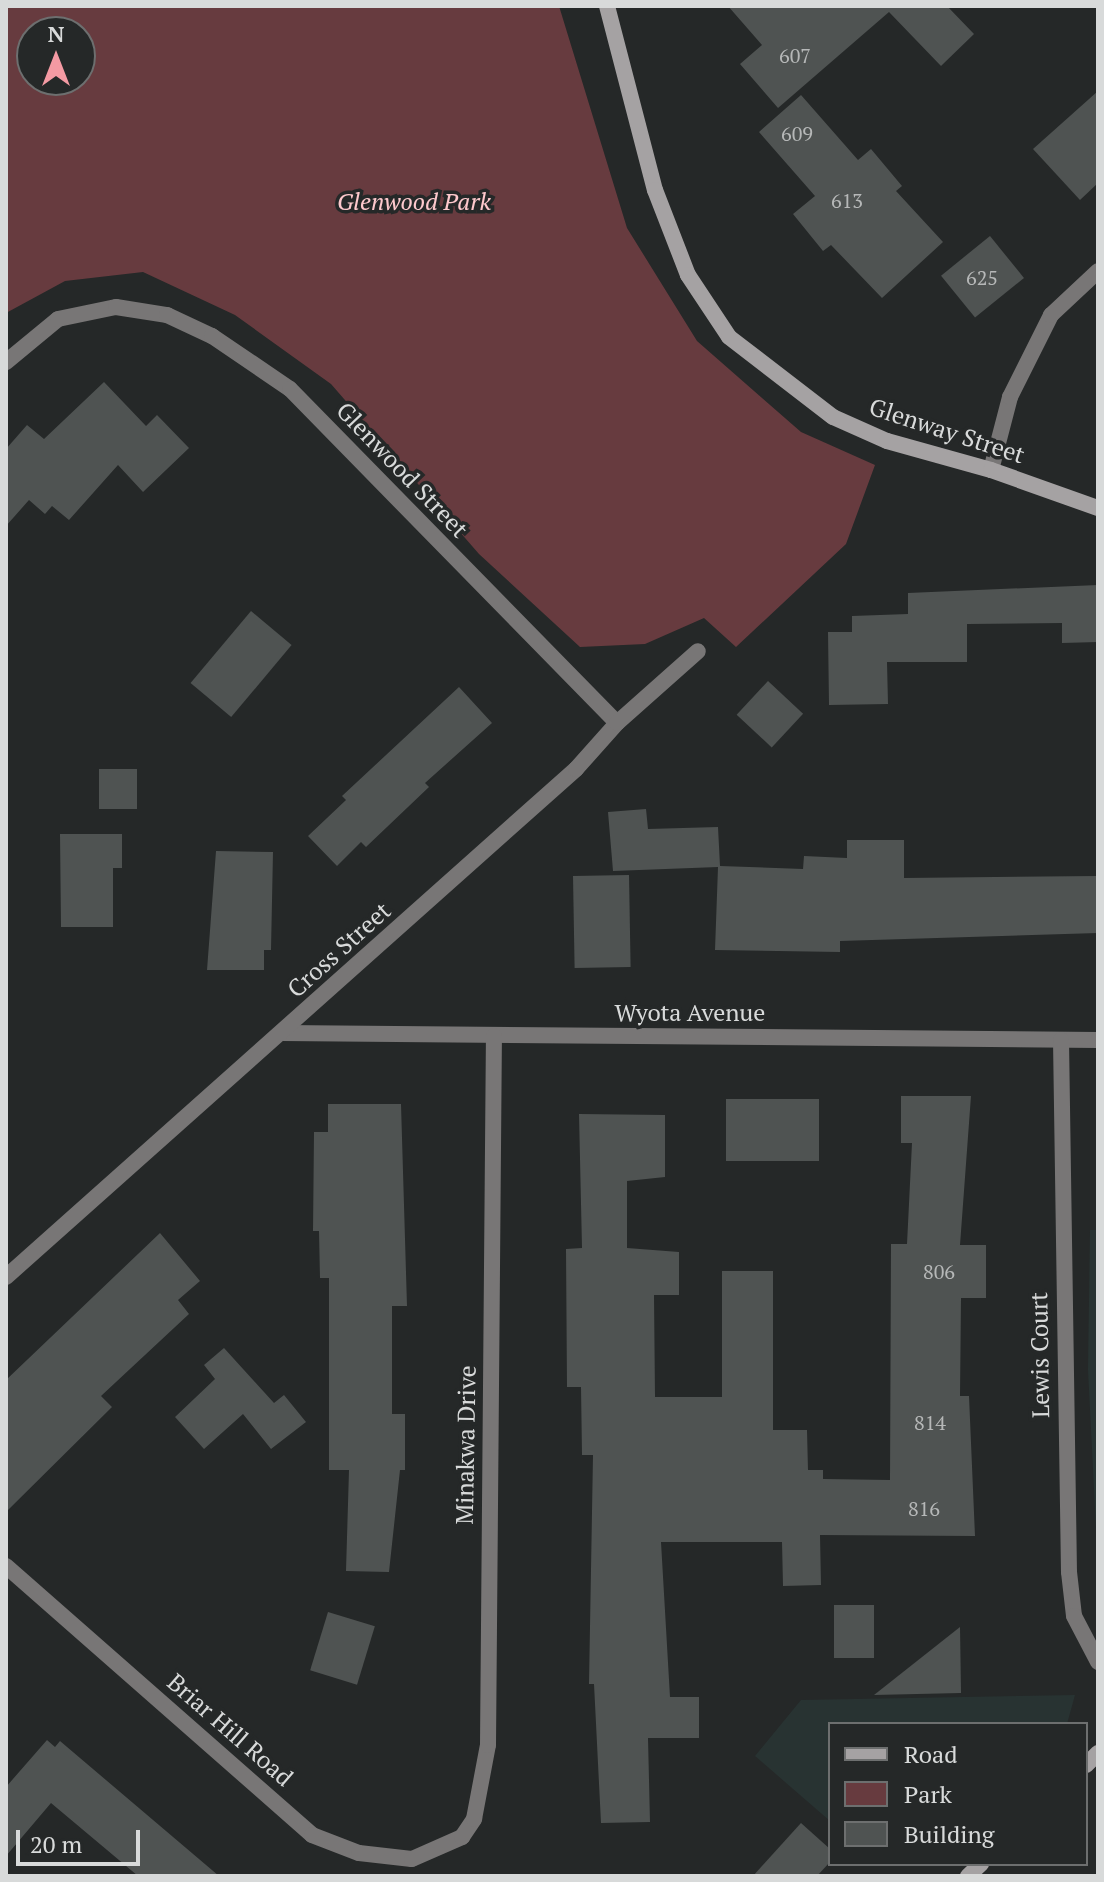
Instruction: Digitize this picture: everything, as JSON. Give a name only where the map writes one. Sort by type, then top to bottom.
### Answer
[{"type":"street","name":"Glenway Street","points":[[607,6],[655,190],[688,275],[729,337],[759,365],[833,417],[887,441],[991,470],[1098,508]]},
{"type":"street","points":[[991,470],[1010,397],[1051,315],[1098,271]]},
{"type":"street","name":"Glenwood Street","points":[[6,362],[58,319],[116,307],[167,315],[212,336],[290,389],[617,723]]},
{"type":"street","name":"Cross Street","points":[[6,1277],[576,769],[617,723],[698,651]]},
{"type":"street","name":"Wyota Avenue","points":[[282,1033],[1098,1040]]},
{"type":"street","name":"Minakwa Drive","points":[[453,1844],[474,1819],[488,1745],[494,1036]]},
{"type":"street","name":"Lewis Court","points":[[1061,1040],[1069,1572],[1074,1616],[1098,1662]]},
{"type":"street","name":"Briar Hill Road","points":[[6,1566],[312,1835],[359,1853],[412,1859],[453,1844]]},
{"type":"shaded area","points":[[1090,1230],[1098,1230],[1098,1568],[1088,1370]]},
{"type":"shaded area","points":[[1075,1695],[1068,1722],[828,1722],[828,1819],[755,1756],[801,1700]]},
{"type":"green space","name":"Glenwood Park","points":[[6,6],[559,6],[627,228],[697,341],[801,432],[875,465],[846,544],[736,647],[704,618],[645,644],[580,647],[479,554],[331,384],[235,315],[143,272],[65,281],[6,313]]},
{"type":"building","points":[[728,6],[947,6],[974,34],[941,66],[889,12],[778,108],[740,64],[762,45]]},
{"type":"building","points":[[1098,91],[1098,183],[1080,200],[1033,149]]},
{"type":"building","points":[[801,95],[858,160],[871,149],[902,186],[896,191],[943,242],[882,298],[831,245],[823,251],[793,214],[815,196],[759,132]]},
{"type":"building","points":[[990,236],[1024,278],[975,318],[941,276]]},
{"type":"building","points":[[104,382],[146,426],[157,415],[189,448],[143,492],[118,465],[69,520],[52,506],[45,514],[29,500],[6,526],[6,449],[27,425],[44,439]]},
{"type":"building","points":[[1098,585],[1098,642],[1062,643],[1062,623],[967,624],[967,662],[887,662],[888,704],[829,705],[828,632],[852,632],[852,616],[908,614],[908,593]]},
{"type":"building","points":[[251,611],[292,645],[231,717],[191,683]]},
{"type":"building","points":[[768,681],[803,714],[772,747],[737,715]]},
{"type":"building","points":[[459,687],[492,723],[425,783],[429,787],[366,847],[361,842],[337,866],[308,836],[346,800],[342,796]]},
{"type":"building","points":[[99,769],[137,769],[137,809],[99,809]]},
{"type":"building","points":[[646,809],[648,829],[718,827],[720,866],[803,869],[804,856],[847,858],[847,840],[904,840],[904,878],[1098,876],[1098,933],[840,941],[840,952],[715,950],[718,867],[613,871],[608,812]]},
{"type":"building","points":[[60,834],[122,834],[122,868],[113,868],[113,927],[61,927]]},
{"type":"building","points":[[216,851],[273,852],[271,950],[264,950],[264,970],[207,970]]},
{"type":"building","points":[[629,875],[631,967],[575,968],[573,876]]},
{"type":"building","points":[[901,1096],[971,1096],[960,1245],[986,1245],[986,1298],[961,1298],[960,1396],[969,1396],[975,1536],[820,1535],[821,1585],[783,1586],[782,1542],[661,1542],[670,1697],[699,1697],[699,1738],[648,1738],[650,1822],[601,1823],[594,1684],[589,1684],[593,1455],[582,1455],[581,1387],[567,1387],[566,1249],[582,1248],[579,1114],[665,1115],[665,1177],[627,1181],[627,1248],[679,1252],[679,1295],[654,1295],[655,1397],[722,1397],[722,1271],[773,1271],[773,1430],[807,1430],[808,1470],[823,1470],[823,1479],[890,1480],[891,1244],[907,1244],[912,1143],[901,1143]]},
{"type":"building","points":[[726,1099],[819,1099],[819,1161],[726,1161]]},
{"type":"building","points":[[328,1104],[401,1104],[407,1306],[392,1306],[392,1414],[405,1414],[405,1470],[400,1470],[389,1572],[346,1571],[349,1470],[329,1470],[329,1278],[320,1278],[319,1231],[313,1231],[314,1132],[328,1132]]},
{"type":"building","points":[[160,1233],[200,1281],[178,1300],[189,1314],[101,1396],[112,1407],[6,1512],[6,1380]]},
{"type":"building","points":[[224,1348],[274,1403],[284,1395],[306,1422],[271,1449],[243,1414],[204,1449],[175,1417],[215,1379],[204,1365]]},
{"type":"building","points":[[834,1605],[874,1605],[874,1658],[834,1658]]},
{"type":"building","points":[[328,1612],[375,1626],[357,1685],[310,1670]]},
{"type":"building","points":[[960,1627],[961,1693],[874,1695]]},
{"type":"building","points":[[47,1740],[55,1747],[60,1741],[219,1876],[138,1876],[51,1803],[6,1856],[6,1787]]},
{"type":"building","points":[[801,1823],[828,1847],[828,1864],[817,1876],[753,1876]]}]
